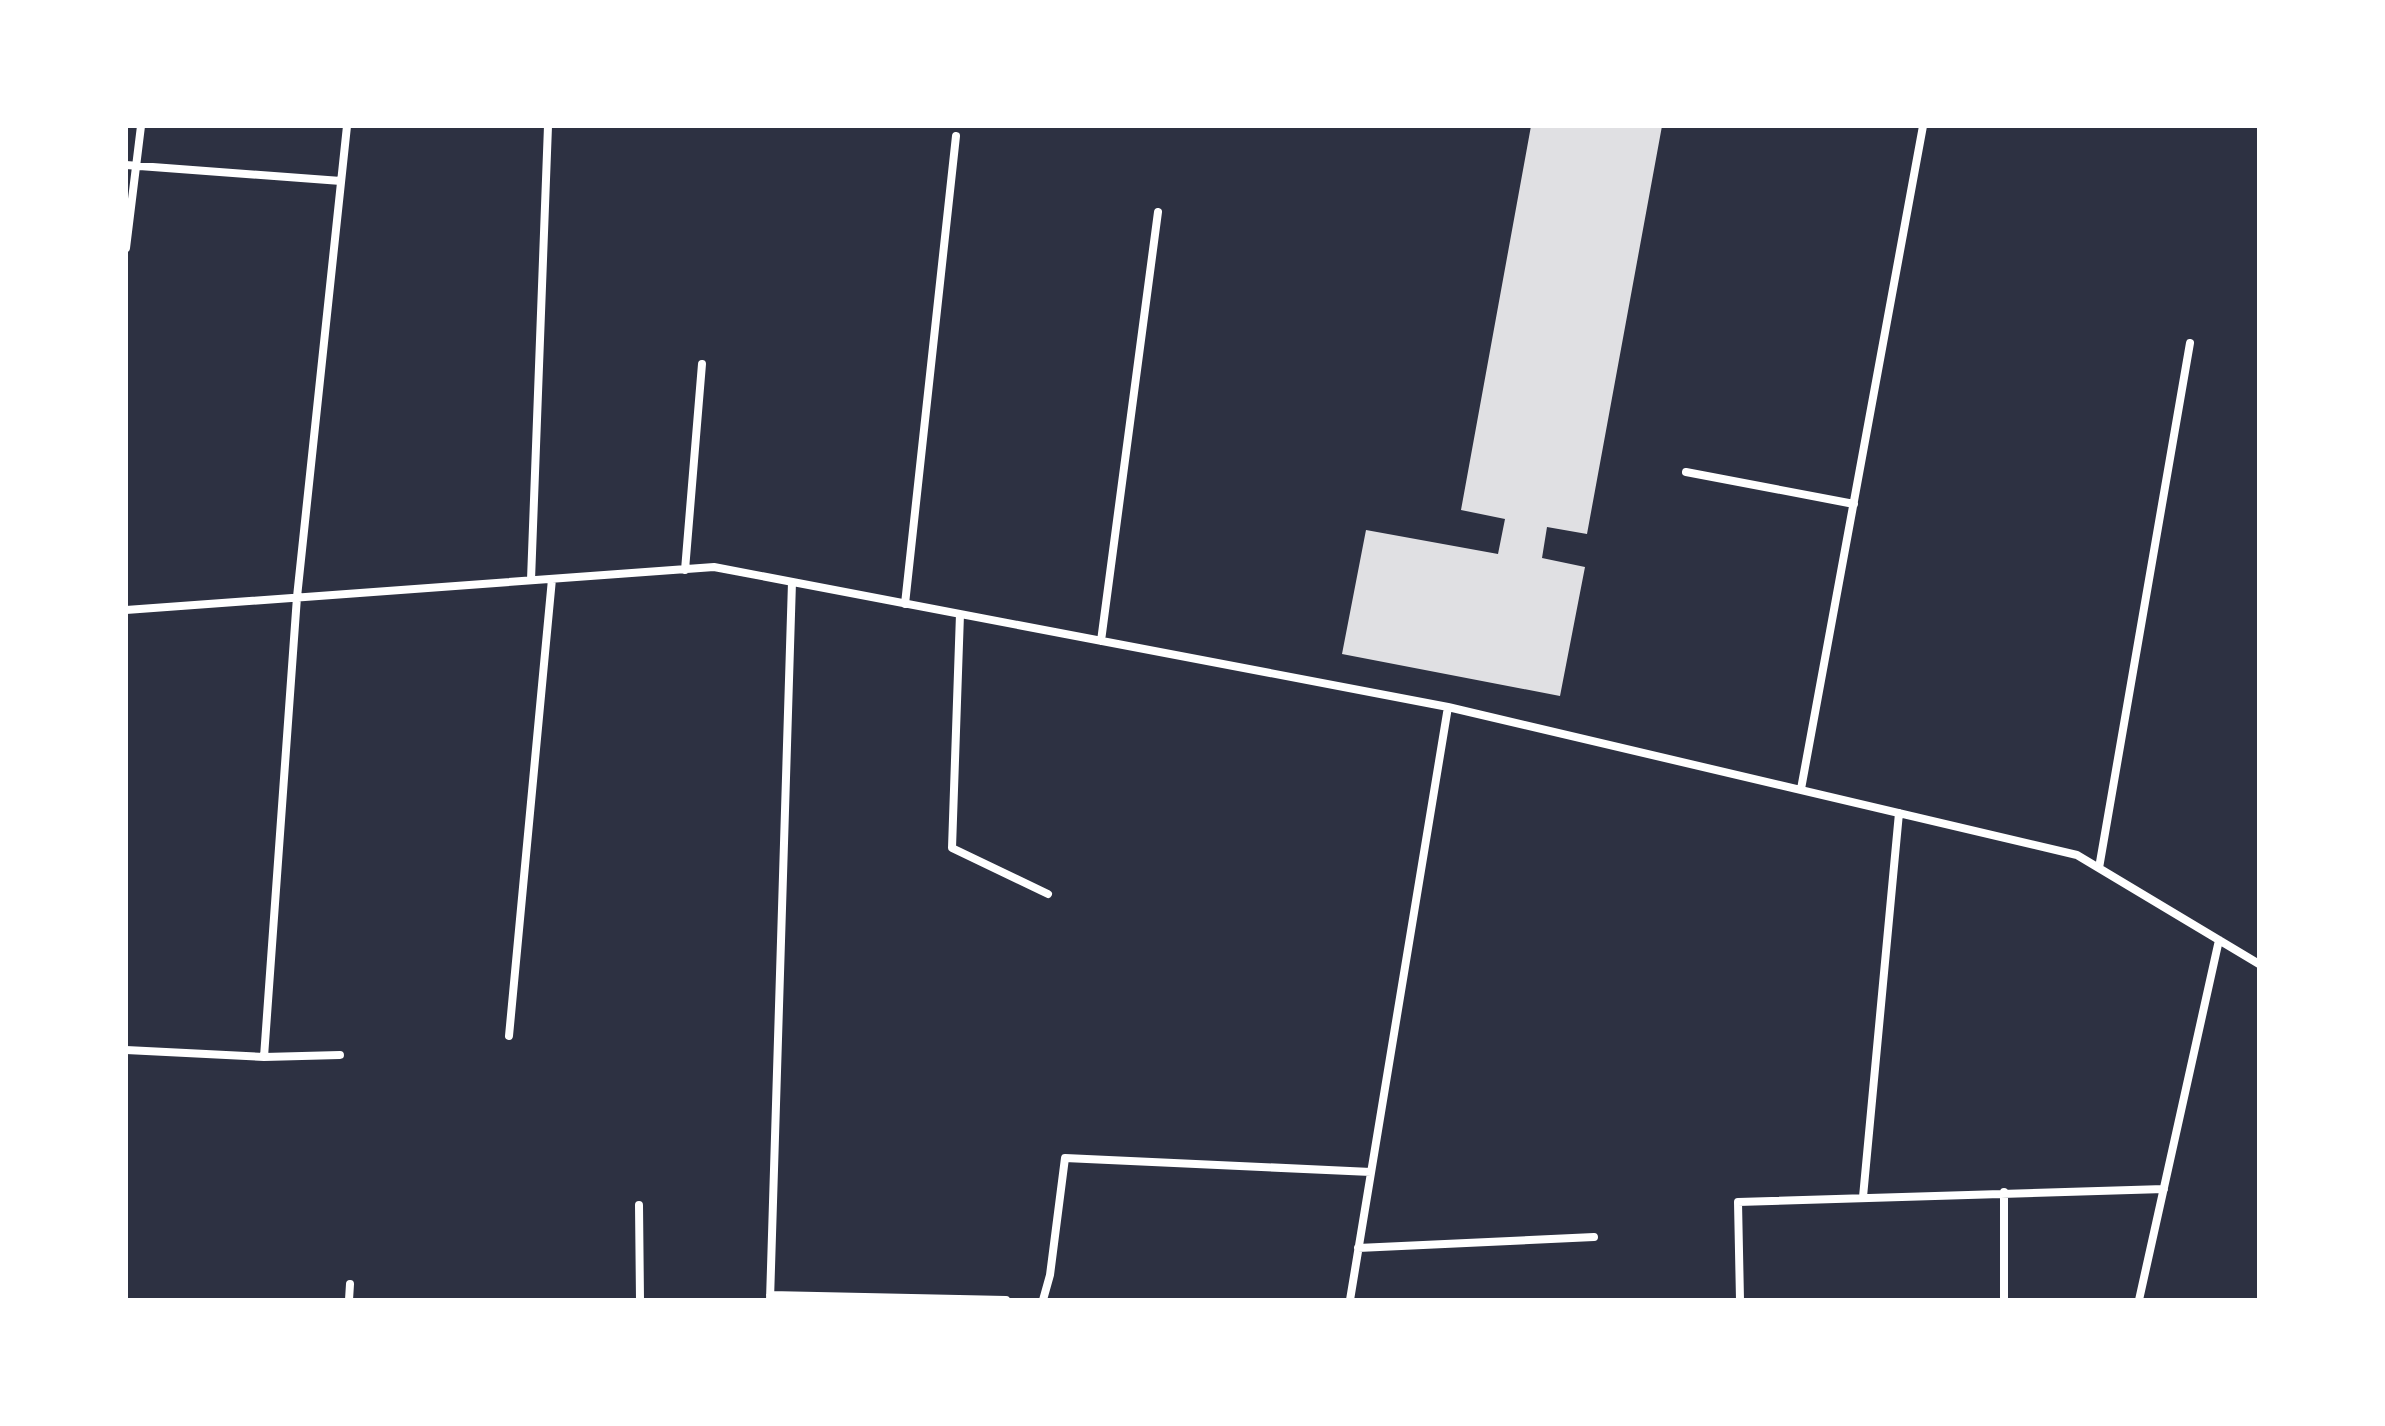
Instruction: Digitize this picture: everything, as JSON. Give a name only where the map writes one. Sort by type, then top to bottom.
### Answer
[{"type":"street","points":[[126,248],[131,166],[141,126]]},
{"type":"street","points":[[264,1057],[297,597],[347,126]]},
{"type":"street","points":[[531,580],[548,126]]},
{"type":"street","points":[[1801,789],[1923,126]]},
{"type":"street","points":[[905,604],[956,136]]},
{"type":"street","points":[[131,166],[341,181]]},
{"type":"street","points":[[1101,641],[1158,212]]},
{"type":"street","points":[[2099,868],[2190,343]]},
{"type":"street","points":[[685,570],[702,364]]},
{"type":"street","points":[[1686,472],[1854,504]]},
{"type":"street","points":[[126,610],[714,567],[1448,707],[2077,855],[2259,964]]},
{"type":"street","points":[[509,1036],[552,579]]},
{"type":"street","points":[[792,582],[770,1297],[1006,1300]]},
{"type":"street","points":[[960,614],[952,848],[1048,894]]},
{"type":"street","points":[[1350,1300],[1448,707]]},
{"type":"street","points":[[1863,1197],[1899,813]]},
{"type":"street","points":[[2139,1300],[2219,940]]},
{"type":"street","points":[[126,1050],[264,1057],[340,1055]]},
{"type":"street","points":[[1043,1300],[1050,1275],[1065,1158],[1371,1172]]},
{"type":"street","points":[[1740,1300],[1738,1202],[2164,1189]]},
{"type":"street","points":[[2004,1192],[2004,1300]]},
{"type":"street","points":[[639,1205],[640,1300]]},
{"type":"street","points":[[1358,1248],[1594,1237]]},
{"type":"street","points":[[349,1300],[350,1284]]},
{"type":"building","points":[[1531,126],[1662,126],[1587,534],[1547,527],[1542,558],[1585,567],[1560,696],[1342,654],[1366,530],[1498,554],[1505,519],[1461,510]]}]
